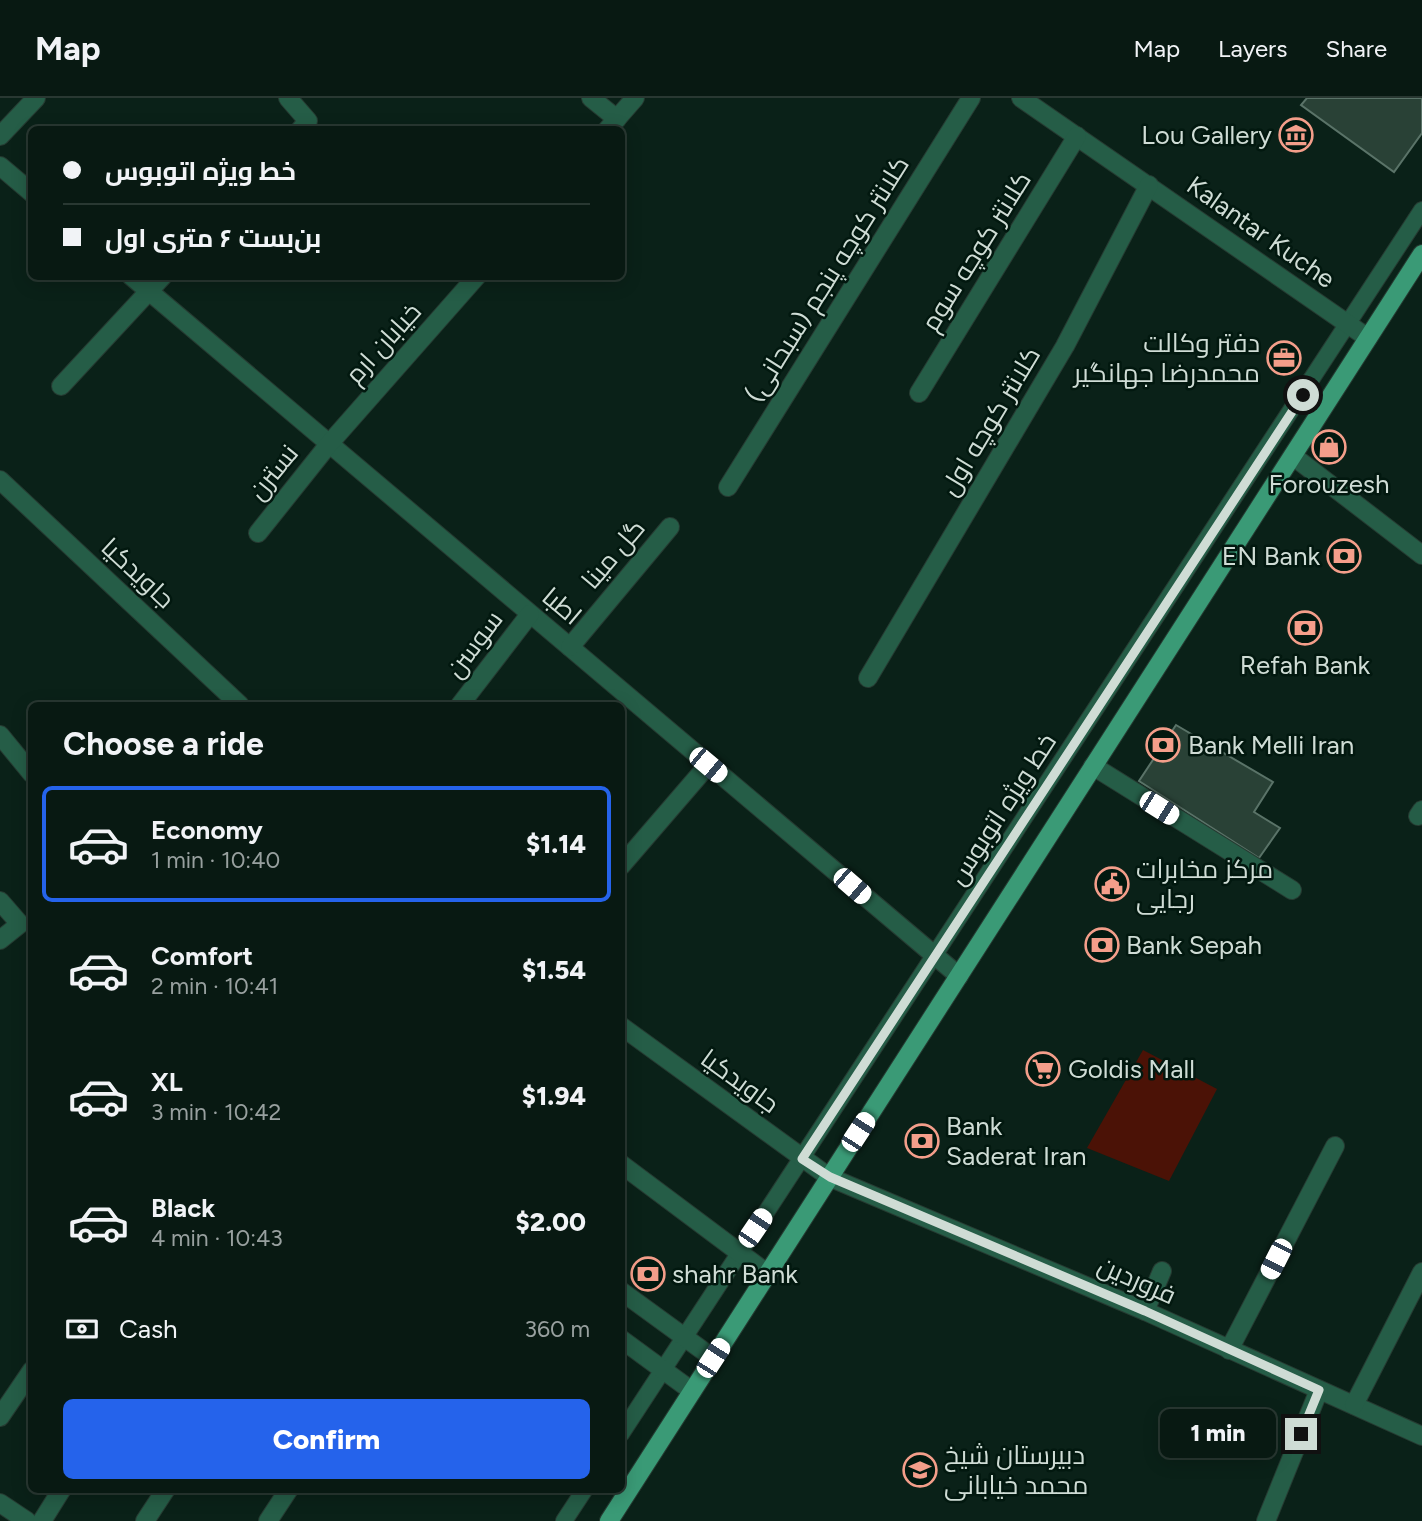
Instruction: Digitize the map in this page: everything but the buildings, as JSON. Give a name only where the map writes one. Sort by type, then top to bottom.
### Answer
[{"type":"main road","points":[[609,1521],[1422,254]]},
{"type":"street","points":[[0,136],[36,98]]},
{"type":"street","points":[[288,98],[307,121],[303,126]]},
{"type":"street","points":[[590,98],[612,124],[635,98]]},
{"type":"street","name":"کلانتر کوچه پنجم (سبحانی)","points":[[728,487],[971,98]]},
{"type":"street","name":"Kalantar Kuche","points":[[1021,98],[1368,338]]},
{"type":"street","name":"کلانتر کوچه سوم","points":[[919,393],[1077,136]]},
{"type":"street","points":[[0,166],[28,190]]},
{"type":"street","name":"کلانتر کوچه اول","points":[[868,678],[1065,346],[1149,185]]},
{"type":"street","name":"اطبا","points":[[136,280],[959,976]]},
{"type":"street","points":[[61,386],[160,280]]},
{"type":"street","name":"خیابان ارم","points":[[329,444],[473,280]]},
{"type":"street","name":"نسترن","points":[[258,533],[329,444]]},
{"type":"street","points":[[1293,456],[1422,555]]},
{"type":"street","name":"جاویدکیا","points":[[0,480],[237,702]]},
{"type":"street","name":"گل مینا","points":[[570,647],[670,527]]},
{"type":"street","name":"سوسن","points":[[462,702],[530,614]]},
{"type":"street","points":[[0,735],[28,769]]},
{"type":"street","points":[[625,861],[708,765]]},
{"type":"street","points":[[1093,766],[1292,890]]},
{"type":"street","points":[[0,901],[20,924],[0,940]]},
{"type":"street","name":"جاویدکیا","points":[[625,1029],[830,1177]]},
{"type":"street","points":[[1229,1350],[1335,1146]]},
{"type":"street","points":[[625,1167],[768,1274]]},
{"type":"street","name":"فروردین","points":[[830,1177],[1145,1311],[1422,1436]]},
{"type":"street","points":[[1145,1311],[1162,1271]]},
{"type":"street","points":[[1354,1405],[1422,1272]]},
{"type":"street","points":[[625,1294],[713,1358]]},
{"type":"street","points":[[625,1342],[692,1391]]},
{"type":"street","points":[[0,1417],[28,1376]]},
{"type":"street","points":[[1266,1521],[1319,1390]]},
{"type":"street","points":[[42,1521],[60,1493]]},
{"type":"street","points":[[145,1521],[163,1493]]},
{"type":"street","points":[[268,1521],[286,1493]]},
{"type":"street","points":[[0,1503],[27,1521]]},
{"type":"lane","name":"خط ویژه اتوبوس","points":[[625,1428],[1422,210]]},
{"type":"lane","points":[[564,1521],[582,1493]]},
{"type":"shaded area","points":[[1143,1050],[1217,1089],[1169,1181],[1087,1148]]},
{"type":"place","name":"Lou Gallery","points":[[1296,135]]},
{"type":"place","name":"دفتر وکالت محمدرضا جهانگیر","points":[[1284,358]]},
{"type":"place","name":"Forouzesh","points":[[1329,447]]},
{"type":"place","name":"EN Bank","points":[[1344,556]]},
{"type":"place","name":"Refah Bank","points":[[1305,628]]},
{"type":"place","name":"Bank Melli Iran","points":[[1163,745]]},
{"type":"place","name":"مرکز مخابرات رجایی","points":[[1112,884]]},
{"type":"place","name":"Bank Sepah","points":[[1102,945]]},
{"type":"place","name":"Goldis Mall","points":[[1043,1069]]},
{"type":"place","name":"Bank Saderat Iran","points":[[922,1141]]},
{"type":"place","name":"shahr Bank","points":[[648,1274]]},
{"type":"place","name":"دبیرستان شیخ محمد خیابانی","points":[[920,1470]]},
{"type":"route","points":[[1301,1434],[1319,1390],[1145,1311],[830,1177],[802,1159],[1303,395]]}]
